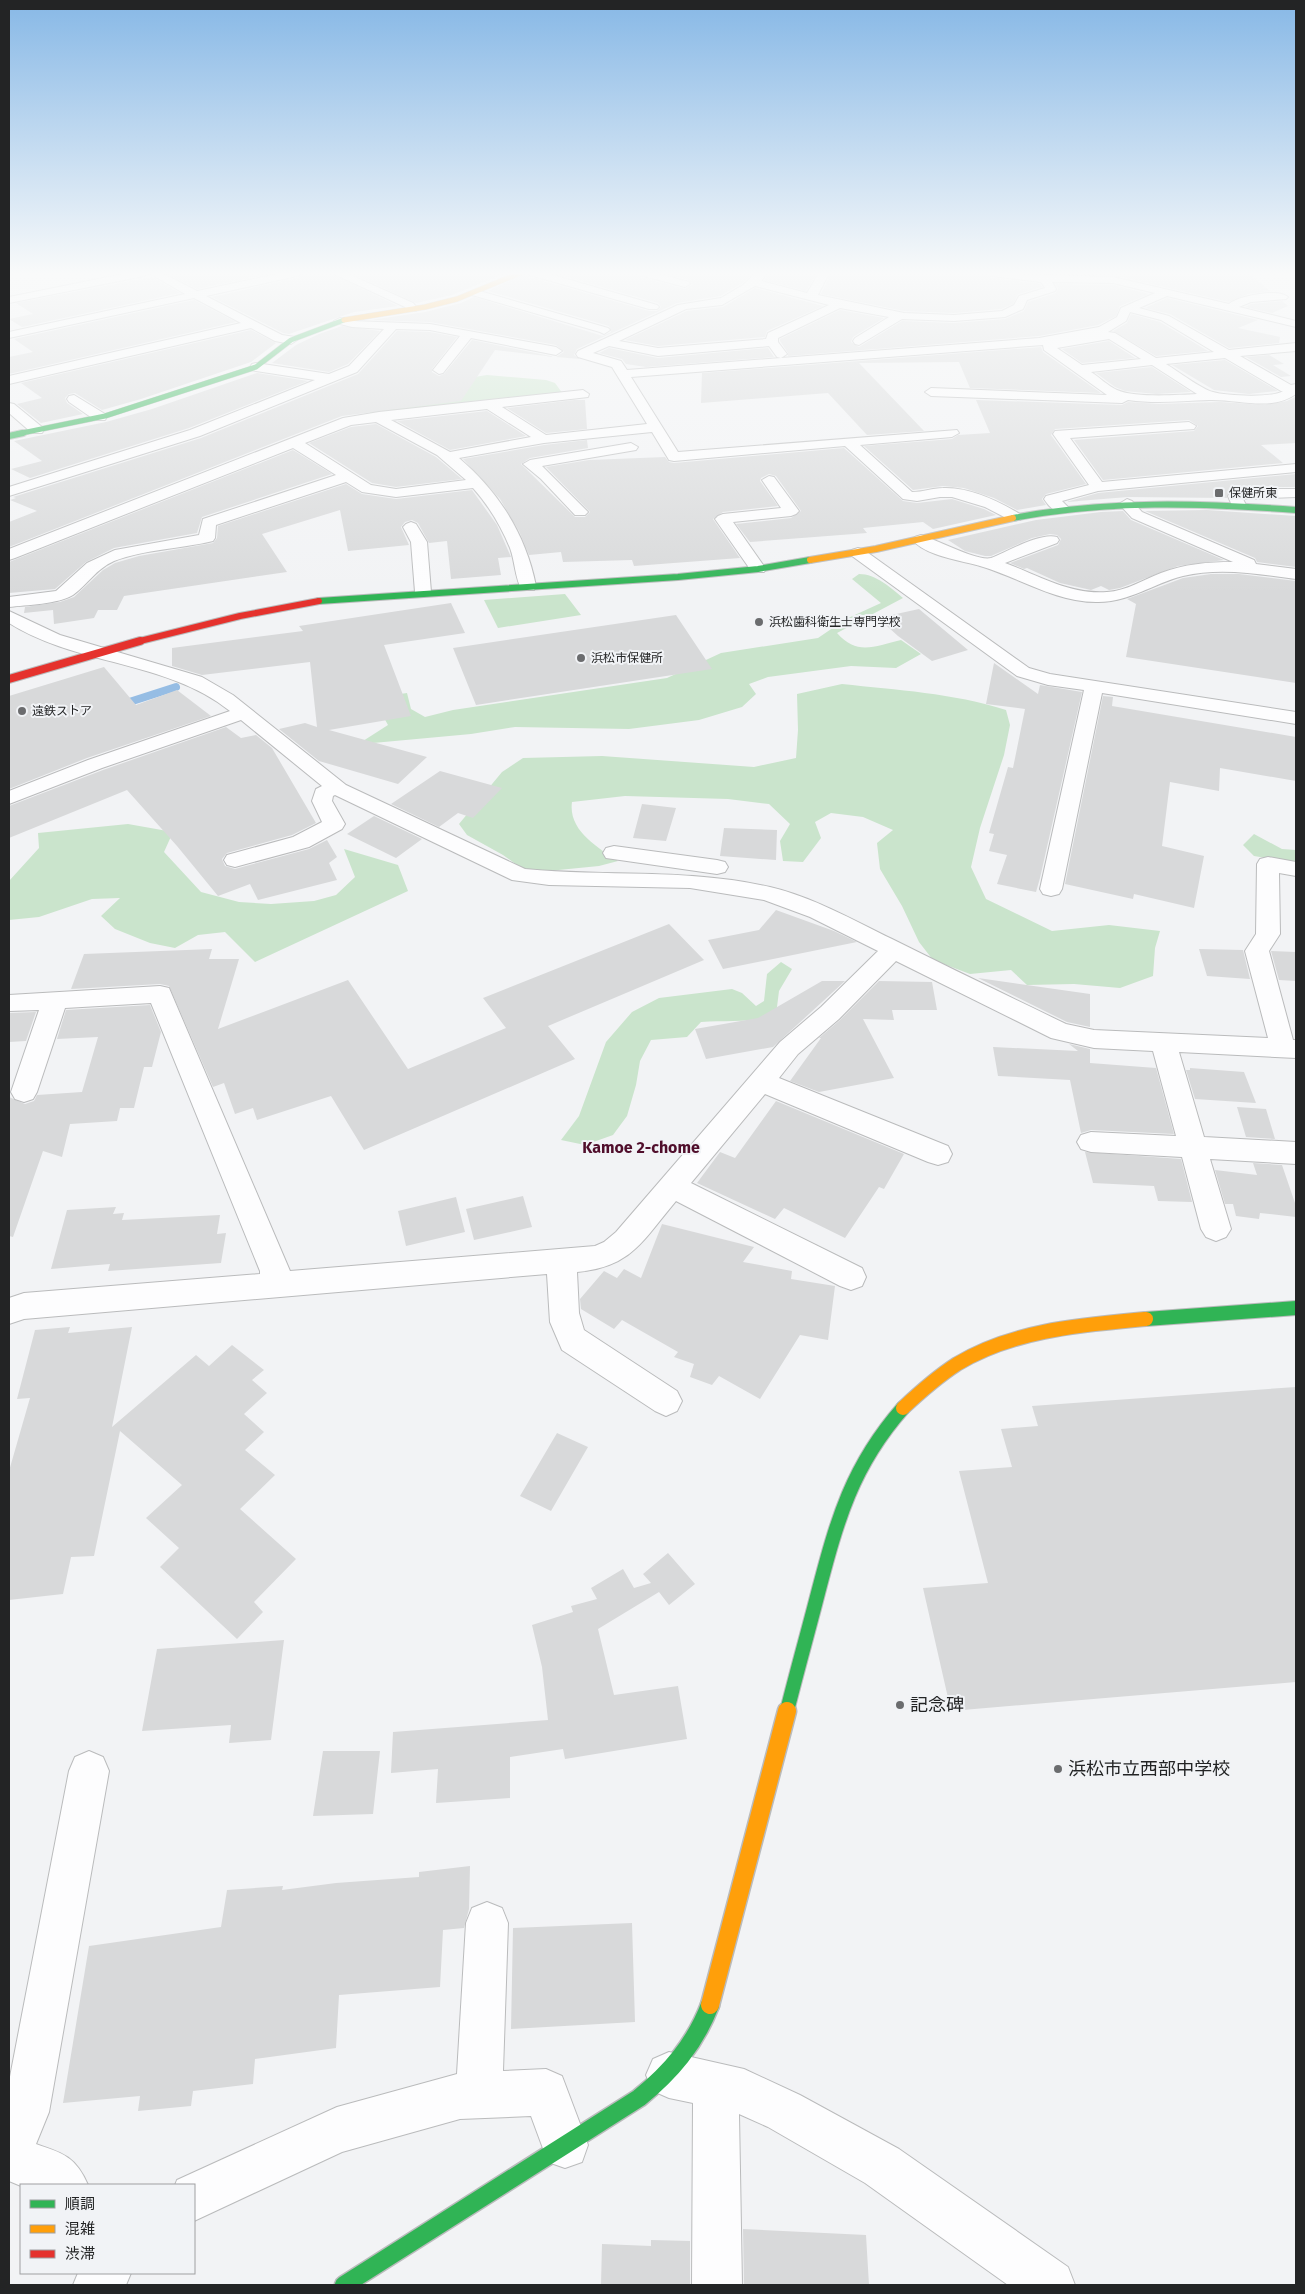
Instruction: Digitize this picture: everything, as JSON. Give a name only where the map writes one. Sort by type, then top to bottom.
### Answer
[{"type":"street","points":[[9,436],[100,417],[148,404],[218,380]]},
{"type":"street","points":[[9,492],[195,433],[325,380]]},
{"type":"street","points":[[628,380],[674,457],[952,433]]},
{"type":"street","points":[[1081,380],[1100,394],[1102,398]]},
{"type":"street","points":[[1095,380],[1113,393],[1125,396],[1195,398],[1210,396],[1296,406]]},
{"type":"street","points":[[1184,380],[1210,396]]},
{"type":"street","points":[[1272,380],[1286,388],[1295,389]]},
{"type":"street","points":[[931,392],[1258,402],[1280,398],[1295,389]]},
{"type":"street","points":[[9,555],[348,421],[583,394]]},
{"type":"street","points":[[74,399],[100,417]]},
{"type":"street","points":[[488,404],[544,439]]},
{"type":"street","points":[[9,407],[37,430]]},
{"type":"street","points":[[380,416],[381,420],[449,456],[489,497],[511,530],[528,586]]},
{"type":"street","points":[[1051,421],[1098,487]]},
{"type":"street","points":[[1060,434],[1189,426]]},
{"type":"street","points":[[449,456],[544,439],[656,427]]},
{"type":"street","points":[[580,512],[546,476],[530,464],[664,441]]},
{"type":"street","points":[[848,442],[908,496],[916,497],[944,492],[957,494],[1002,509],[1015,518]]},
{"type":"street","points":[[293,443],[301,446],[367,489],[396,493],[475,482]]},
{"type":"street","points":[[1062,509],[1051,499],[1098,487],[1296,468]]},
{"type":"street","points":[[9,602],[60,595],[67,592],[90,568],[105,559],[150,548],[207,538],[208,522],[348,476]]},
{"type":"street","points":[[758,569],[723,519],[791,511],[769,480]]},
{"type":"street","points":[[1166,480],[1182,494],[1188,503]]},
{"type":"street","points":[[1238,505],[1234,496],[1296,493]]},
{"type":"street","points":[[9,679],[207,622],[266,609],[326,600],[422,592],[678,577],[758,569],[858,553],[1062,509],[1127,504],[1188,503],[1296,510]]},
{"type":"street","points":[[1127,504],[1137,515],[1256,568]]},
{"type":"street","points":[[411,527],[419,542],[422,592]]},
{"type":"street","points":[[921,540],[935,548],[992,565],[1063,592],[1094,598],[1124,594],[1164,577],[1186,571],[1226,567],[1256,568],[1296,574]]},
{"type":"street","points":[[992,565],[1000,559],[1051,540]]},
{"type":"street","points":[[858,553],[1018,669],[1035,676],[1296,718]]},
{"type":"street","points":[[9,616],[39,633],[195,681],[244,713],[337,787],[520,875],[549,878],[716,884],[775,896],[818,912],[1060,1032],[1094,1039],[1290,1049],[1257,951],[1268,934],[1268,864],[1296,869]]},
{"type":"street","points":[[1051,889],[1094,686]]},
{"type":"street","points":[[9,798],[95,764],[244,713]]},
{"type":"street","points":[[235,860],[301,842],[334,824],[322,801],[323,794],[337,787]]},
{"type":"street","points":[[614,853],[744,871],[781,889],[775,896]]},
{"type":"street","points":[[11,1318],[24,1306],[562,1262],[597,1258],[614,1251],[626,1240],[789,1048],[830,1013],[893,950]]},
{"type":"street","points":[[9,1003],[160,994],[275,1271],[273,1286]]},
{"type":"street","points":[[24,1092],[55,1000]]},
{"type":"street","points":[[1163,1042],[1216,1229]]},
{"type":"street","points":[[761,1081],[938,1154]]},
{"type":"street","points":[[1091,1142],[1296,1153]]},
{"type":"street","points":[[672,1186],[851,1277]]},
{"type":"street","points":[[562,1262],[565,1321],[573,1340],[666,1401]]},
{"type":"street","points":[[344,2285],[639,2098],[669,2075],[688,2053],[704,2023],[715,1989],[832,1533],[845,1495],[862,1462],[882,1431],[905,1405],[931,1381],[960,1362],[991,1346],[1024,1335],[1059,1328],[1096,1324],[1296,1308]]},
{"type":"street","points":[[9,2151],[26,2112],[89,1771]]},
{"type":"street","points":[[478,2094],[487,1923]]},
{"type":"street","points":[[669,2075],[744,2092],[784,2111],[882,2166],[1050,2285]]},
{"type":"street","points":[[716,2087],[717,2285]]},
{"type":"street","points":[[195,2197],[338,2130],[460,2096],[546,2092],[566,2145]]},
{"type":"street","points":[[9,2158],[51,2173],[63,2184]]},
{"type":"street","points":[[98,2285],[105,2274]]},
{"type":"green space","points":[[455,380],[546,380],[555,383],[563,394],[370,413],[375,387]]},
{"type":"green space","points":[[859,574],[877,579],[903,598],[837,633],[844,640],[859,647],[875,646],[901,640],[921,654],[896,668],[851,666],[768,677],[749,684],[756,694],[742,707],[699,720],[629,729],[515,727],[471,734],[373,743],[363,741],[388,725],[373,698],[407,693],[411,709],[425,717],[453,710],[667,678],[721,653],[818,638],[846,619],[881,603],[852,579]]},
{"type":"green space","points":[[565,594],[581,615],[498,628],[484,600]]},
{"type":"green space","points":[[842,684],[945,696],[1006,710],[1010,725],[1004,755],[980,828],[971,867],[986,899],[1052,931],[1109,925],[1160,931],[1155,948],[1153,976],[1120,988],[1074,984],[1027,985],[1011,970],[970,974],[933,960],[919,942],[902,906],[880,869],[877,843],[893,830],[863,817],[831,813],[815,822],[821,838],[803,862],[783,861],[780,841],[790,824],[769,804],[728,799],[625,796],[572,802],[572,812],[579,829],[593,844],[618,861],[599,866],[528,873],[503,855],[467,835],[459,824],[502,772],[523,758],[602,756],[754,767],[796,758],[798,730],[797,694]]},
{"type":"green space","points":[[128,824],[173,832],[164,852],[201,892],[239,902],[271,904],[314,901],[336,895],[355,877],[344,849],[398,865],[408,891],[255,962],[225,932],[198,935],[175,948],[150,943],[115,929],[101,916],[120,898],[92,899],[39,917],[9,920],[9,881],[39,848],[38,833]]},
{"type":"green space","points":[[1254,834],[1282,849],[1296,850],[1296,863],[1254,856],[1243,845]]},
{"type":"green space","points":[[781,962],[792,969],[779,991],[776,1015],[749,1020],[701,1022],[687,1037],[651,1040],[640,1061],[636,1085],[627,1116],[613,1135],[585,1145],[561,1140],[579,1116],[606,1042],[632,1012],[659,998],[732,989],[742,993],[756,1006],[764,1001],[767,974]]},
{"type":"building","points":[[34,380],[197,380],[102,410],[75,393],[69,394],[65,398],[67,403],[83,414],[41,423],[17,404],[42,398],[21,383]]},
{"type":"building","points":[[236,380],[308,381],[189,428],[30,478],[11,469],[42,461],[14,441],[106,422],[152,409]]},
{"type":"building","points":[[343,380],[475,380],[461,401],[342,416],[9,547],[9,522],[37,511],[10,500],[16,498],[13,497],[201,438]]},
{"type":"building","points":[[702,380],[875,380],[924,431],[867,435],[828,393],[701,403]]},
{"type":"building","points":[[967,380],[1083,380],[1101,393],[970,388]]},
{"type":"building","points":[[1106,380],[1172,380],[1191,392],[1156,394],[1125,391]]},
{"type":"building","points":[[1197,380],[1259,380],[1278,391],[1249,394],[1214,390]]},
{"type":"building","points":[[1295,397],[1296,443],[1261,445],[1283,463],[1103,480],[1074,440],[1194,431],[1198,426],[1189,420],[1055,429],[1051,435],[1086,484],[1046,494],[1042,499],[1046,505],[1017,510],[994,498],[964,488],[943,486],[913,490],[864,446],[952,439],[958,435],[990,433],[976,400],[1122,405],[1128,402],[1159,404],[1220,402],[1265,405],[1287,401]]},
{"type":"building","points":[[585,400],[587,429],[546,433],[507,408]]},
{"type":"building","points":[[487,411],[526,436],[450,450],[397,421]]},
{"type":"building","points":[[376,424],[436,457],[462,479],[396,487],[372,483],[309,443],[351,427]]},
{"type":"building","points":[[587,440],[588,448],[530,458],[521,464],[575,517],[585,517],[590,512],[546,467],[589,460],[665,457],[669,462],[674,463],[844,448],[903,501],[917,503],[952,499],[984,509],[996,515],[933,529],[923,522],[863,528],[867,533],[750,542],[736,524],[791,518],[801,511],[776,476],[769,474],[761,478],[760,481],[778,506],[723,512],[713,519],[740,558],[634,566],[632,560],[563,562],[561,552],[529,555],[519,531],[500,499],[463,459],[544,445]]},
{"type":"building","points":[[293,450],[332,474],[202,517],[197,533],[114,548],[86,562],[55,589],[9,593],[9,562]]},
{"type":"building","points":[[1296,474],[1296,487],[1252,487],[1230,491],[1227,498],[1128,497],[1066,502],[1098,493]]},
{"type":"building","points":[[346,484],[362,494],[396,499],[472,490],[497,525],[511,557],[498,558],[501,575],[451,579],[447,541],[429,543],[418,523],[412,520],[405,522],[401,527],[409,545],[348,551],[340,510],[262,534],[287,572],[124,596],[117,610],[98,610],[94,618],[54,624],[53,610],[24,613],[25,607],[60,602],[74,597],[103,570],[115,563],[139,556],[213,543],[217,538],[218,526]]},
{"type":"building","points":[[1207,510],[1296,516],[1296,567],[1257,562],[1255,558],[1145,511]]},
{"type":"building","points":[[1123,511],[1131,520],[1224,560],[1178,566],[1120,588],[1109,590],[1101,586],[1091,590],[1060,583],[1027,568],[1024,569],[1010,563],[1058,545],[1061,539],[1057,535],[1050,534],[1032,538],[991,556],[965,551],[948,540],[1036,520]]},
{"type":"building","points":[[1211,574],[1239,574],[1296,581],[1296,683],[1126,657],[1136,604],[1127,599],[1183,578]]},
{"type":"building","points":[[451,603],[465,633],[384,645],[411,716],[329,730],[427,757],[398,784],[319,761],[279,729],[305,723],[317,727],[310,662],[202,675],[172,666],[172,648],[303,631],[299,626]]},
{"type":"building","points":[[919,609],[968,650],[932,661],[898,636],[878,618]]},
{"type":"building","name":"浜松市保健所","points":[[676,615],[712,669],[476,705],[453,648]]},
{"type":"building","points":[[994,663],[1038,694],[1040,685],[1082,692],[1036,892],[997,884],[1007,855],[989,851],[994,834],[989,833],[1008,767],[1013,768],[1025,709],[986,704]]},
{"type":"building","points":[[104,667],[136,705],[177,690],[211,716],[87,758],[9,789],[9,696]]},
{"type":"building","points":[[1103,696],[1113,697],[1112,706],[1296,737],[1296,781],[1220,768],[1219,791],[1170,782],[1162,846],[1204,856],[1194,908],[1134,894],[1133,899],[1065,884]]},
{"type":"building","points":[[226,727],[241,738],[256,735],[272,748],[316,823],[292,835],[227,853],[222,859],[225,866],[235,869],[309,849],[327,840],[337,857],[329,863],[337,880],[258,900],[250,884],[218,896],[127,790],[9,838],[9,806],[103,770]]},
{"type":"building","points":[[440,771],[502,788],[473,818],[458,813],[439,827],[391,804]]},
{"type":"building","points":[[642,804],[676,808],[666,841],[633,838]]},
{"type":"building","points":[[374,816],[422,839],[396,858],[347,834]]},
{"type":"building","points":[[724,828],[777,830],[776,860],[720,856]]},
{"type":"building","points":[[776,910],[834,931],[857,942],[723,969],[708,940],[759,930]]},
{"type":"building","points":[[669,924],[704,960],[548,1026],[575,1059],[364,1150],[331,1096],[257,1120],[253,1108],[235,1114],[224,1083],[213,1087],[169,986],[160,984],[71,989],[84,954],[212,949],[209,959],[239,959],[218,1029],[348,980],[408,1069],[506,1028],[483,998]]},
{"type":"building","points":[[1199,949],[1243,950],[1250,979],[1207,976]]},
{"type":"building","points":[[1271,951],[1296,952],[1296,981],[1279,980]]},
{"type":"building","points":[[978,978],[1090,994],[1090,1027],[1067,1022]]},
{"type":"building","points":[[822,981],[845,981],[773,1047],[706,1059],[695,1029],[758,1018]]},
{"type":"building","points":[[879,981],[932,982],[937,1010],[892,1010],[894,1020],[863,1019],[894,1078],[819,1092],[790,1081],[821,1038],[819,1038]]},
{"type":"building","points":[[150,1005],[161,1032],[152,1067],[144,1067],[134,1108],[120,1108],[117,1121],[70,1124],[62,1157],[43,1151],[13,1237],[9,1236],[9,1097],[25,1104],[34,1101],[37,1095],[82,1092],[98,1037],[57,1039],[66,1010]]},
{"type":"building","points":[[36,1012],[26,1041],[9,1042],[9,1013]]},
{"type":"building","points":[[1069,1044],[1090,1049],[1090,1063],[1156,1068],[1174,1134],[1091,1130],[1081,1133],[1070,1080],[998,1076],[993,1047],[1078,1051]]},
{"type":"building","points":[[1190,1068],[1244,1072],[1256,1103],[1195,1099],[1186,1070],[1190,1070]]},
{"type":"building","points":[[776,1101],[904,1154],[884,1189],[879,1187],[845,1238],[784,1208],[775,1219],[697,1183],[720,1152],[735,1158]]},
{"type":"building","points":[[1237,1107],[1266,1109],[1275,1139],[1246,1137]]},
{"type":"building","points":[[1085,1152],[1181,1159],[1192,1202],[1158,1201],[1154,1186],[1093,1183]]},
{"type":"building","points":[[1253,1163],[1282,1165],[1296,1206],[1296,1217],[1260,1213],[1259,1219],[1236,1216],[1233,1204],[1225,1204],[1215,1170],[1257,1175]]},
{"type":"building","points":[[523,1196],[532,1227],[474,1240],[466,1209]]},
{"type":"building","points":[[456,1197],[465,1232],[406,1246],[398,1211]]},
{"type":"building","points":[[116,1207],[113,1214],[124,1213],[122,1220],[220,1215],[217,1234],[226,1233],[221,1263],[108,1271],[110,1264],[51,1269],[67,1210]]},
{"type":"building","points":[[662,1224],[754,1247],[743,1262],[792,1271],[791,1279],[835,1286],[828,1340],[800,1335],[760,1399],[719,1376],[712,1385],[690,1377],[694,1364],[674,1357],[678,1352],[622,1320],[614,1329],[581,1309],[580,1299],[604,1271],[617,1278],[624,1269],[641,1278]]},
{"type":"building","points":[[70,1327],[68,1333],[132,1327],[112,1427],[196,1355],[209,1366],[232,1345],[264,1370],[252,1380],[267,1393],[244,1414],[264,1432],[245,1450],[275,1475],[240,1509],[296,1559],[254,1602],[263,1612],[237,1639],[160,1567],[179,1548],[146,1518],[182,1485],[120,1431],[94,1556],[71,1557],[63,1594],[9,1600],[9,1471],[30,1398],[17,1399],[35,1330]]},
{"type":"building","points":[[1296,1387],[1296,1682],[951,1711],[923,1588],[988,1583],[959,1471],[1012,1467],[1001,1429],[1038,1426],[1032,1406]]},
{"type":"building","points":[[557,1433],[588,1447],[551,1511],[520,1496]]},
{"type":"building","points":[[668,1553],[695,1584],[669,1605],[659,1592],[598,1629],[614,1695],[678,1686],[687,1739],[565,1759],[563,1749],[510,1757],[510,1798],[436,1803],[438,1769],[391,1773],[393,1732],[548,1720],[542,1667],[532,1625],[573,1612],[571,1606],[597,1599],[591,1588],[623,1569],[634,1588],[651,1583],[643,1574]]},
{"type":"building","points":[[284,1640],[271,1740],[229,1743],[231,1725],[142,1731],[157,1649]]},
{"type":"building","points":[[323,1751],[380,1751],[373,1814],[313,1816]]},
{"type":"building","points":[[470,1866],[469,1909],[464,1928],[443,1930],[440,1987],[339,1995],[336,2048],[255,2059],[253,2084],[193,2091],[191,2106],[138,2111],[140,2096],[63,2103],[89,1946],[221,1927],[227,1890],[283,1886],[282,1890],[336,1883],[419,1877],[419,1872]]},
{"type":"building","points":[[632,1923],[635,2022],[511,2029],[513,1928]]},
{"type":"building","points":[[743,2229],[866,2235],[869,2285],[744,2285]]},
{"type":"building","points":[[651,2240],[690,2241],[690,2285],[601,2285],[602,2244],[651,2246]]},
{"type":"waterway","points":[[120,705],[176,687]]},
{"type":"traffic: fast","points":[[9,436],[105,416],[216,380]]},
{"type":"traffic: fast","points":[[1013,518],[1048,511],[1119,504],[1225,505],[1296,510]]},
{"type":"traffic: fast","points":[[319,601],[678,577],[758,569],[810,560]]},
{"type":"traffic: fast","points":[[1146,1319],[1296,1308]]},
{"type":"traffic: fast","points":[[787,1711],[831,1543],[848,1494],[858,1471],[871,1449],[885,1428],[903,1408]]},
{"type":"traffic: fast","points":[[344,2285],[639,2098],[682,2057],[698,2033],[710,2005]]},
{"type":"traffic: slow","points":[[810,560],[876,549],[1013,518]]},
{"type":"traffic: slow","points":[[903,1408],[930,1383],[957,1364],[1015,1339],[1078,1326],[1146,1319]]},
{"type":"traffic: slow","points":[[710,2005],[787,1711]]},
{"type":"traffic: jam","points":[[9,679],[124,645],[201,625],[319,601]]},
{"type":"place","name":"保健所東","points":[[1219,493]]},
{"type":"place","name":"浜松歯科衛生士専門学校","points":[[759,622]]},
{"type":"place","name":"浜松市保健所","points":[[581,658]]},
{"type":"place","name":"遠鉄ストア","points":[[22,711]]},
{"type":"place","name":"記念碑","points":[[900,1705]]},
{"type":"place","name":"浜松市立西部中学校","points":[[1058,1769]]},
{"type":"district","name":"Kamoe 2-chome","points":[[641,1147]]}]
